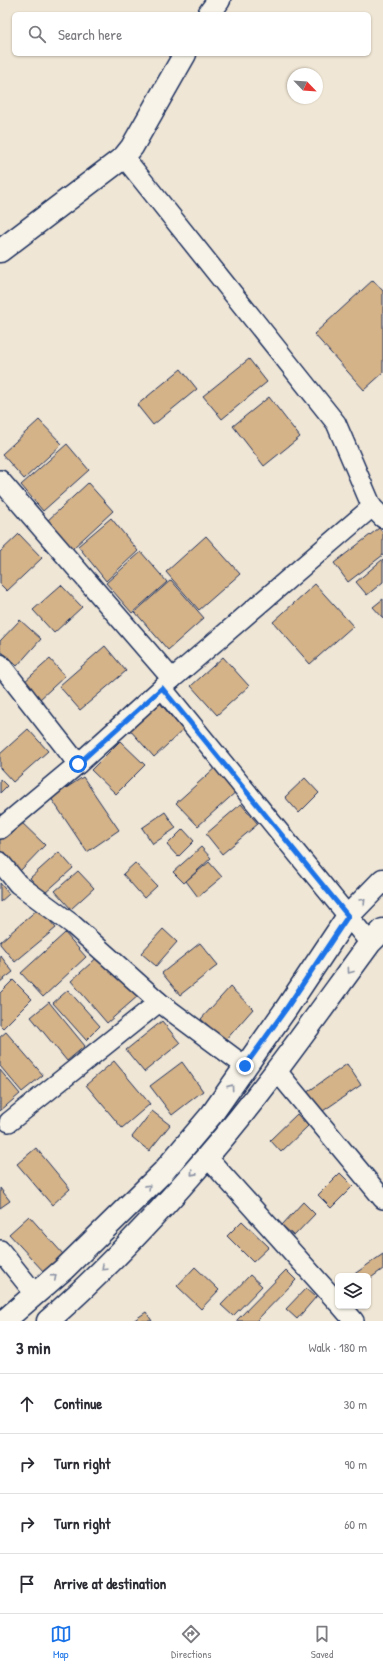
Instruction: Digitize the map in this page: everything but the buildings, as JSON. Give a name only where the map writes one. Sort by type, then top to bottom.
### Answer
[{"type":"main road","points":[[210,12],[219,0]]},
{"type":"main road","points":[[0,251],[124,157],[132,147],[185,56]]},
{"type":"main road","points":[[4,1321],[64,1269],[163,1172],[212,1114],[286,1009],[348,916],[383,880]]},
{"type":"main road","points":[[55,1319],[132,1241],[207,1157],[276,1070],[377,936]]},
{"type":"street","points":[[0,829],[78,764],[167,683],[378,513],[336,424],[124,157]]},
{"type":"street","points":[[0,480],[167,683],[348,916],[377,936]]},
{"type":"street","points":[[0,664],[78,764]]},
{"type":"street","points":[[0,862],[18,884],[72,924],[159,1002],[245,1066]]},
{"type":"street","points":[[10,1122],[159,1002]]},
{"type":"street","points":[[276,1070],[383,1200]]},
{"type":"street","points":[[207,1157],[335,1300]]},
{"type":"street","points":[[0,1250],[35,1294]]},
{"type":"street","points":[[344,1309],[354,1321]]},
{"type":"route","points":[[78,764],[162,688],[348,916],[286,1009],[245,1066]]}]
